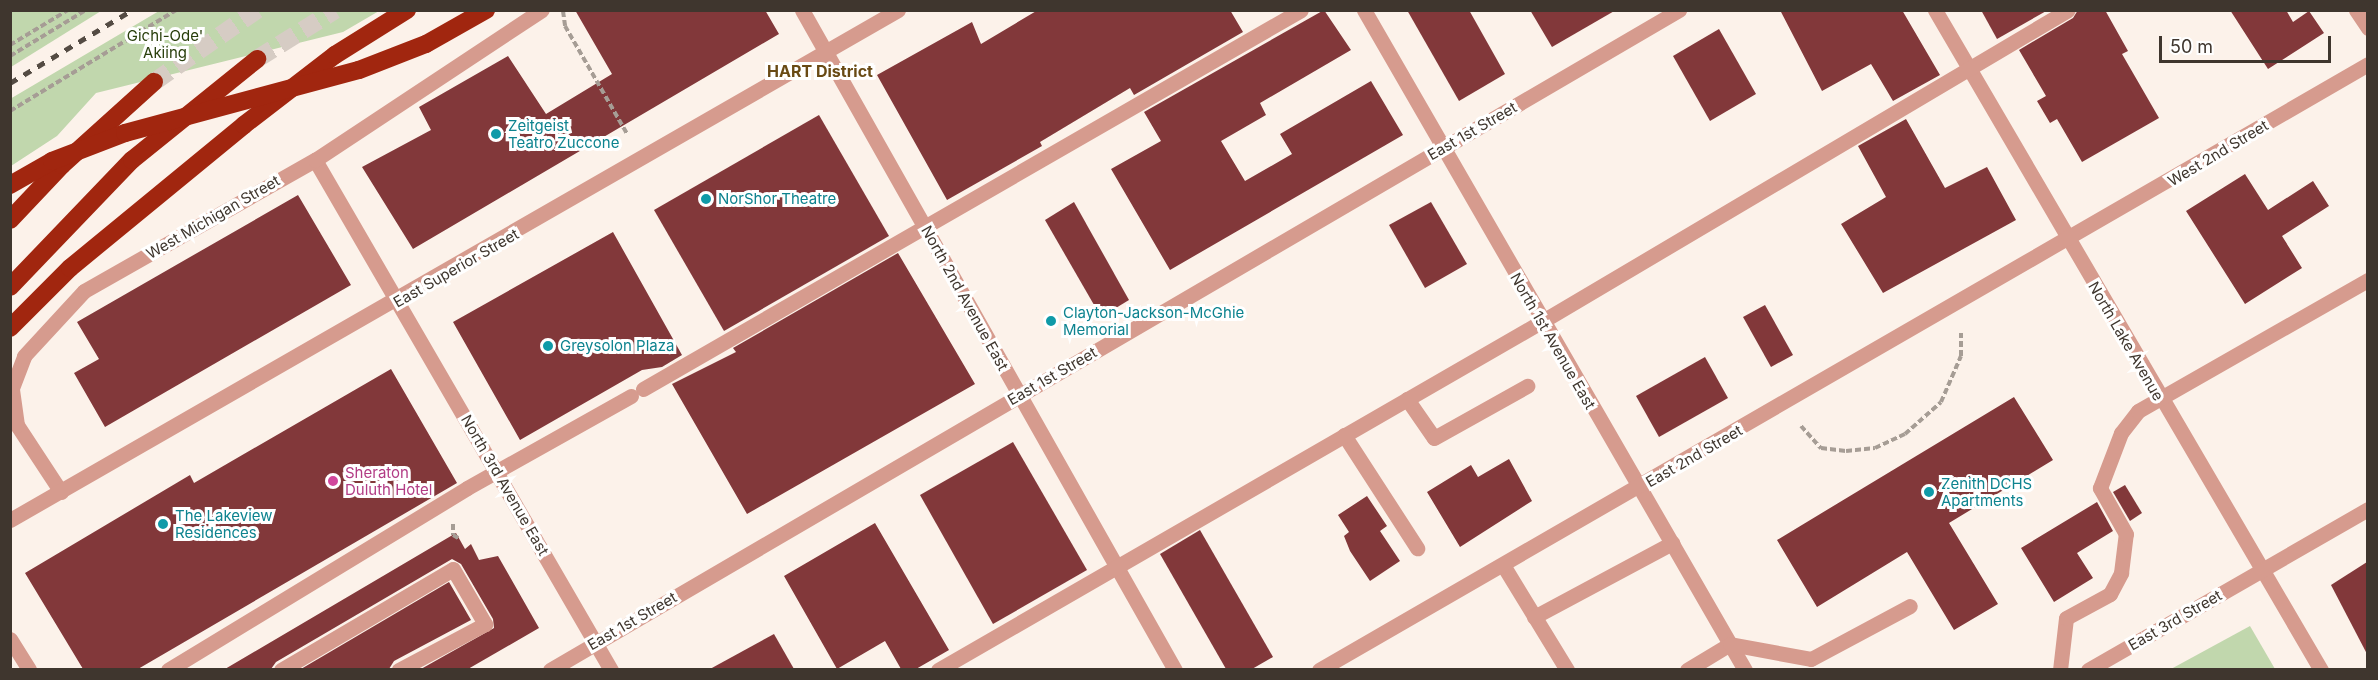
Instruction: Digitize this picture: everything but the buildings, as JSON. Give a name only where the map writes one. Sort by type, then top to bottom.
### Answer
[{"type":"highway","points":[[10,328],[70,268],[244,125],[336,55],[407,10]]},
{"type":"highway","points":[[10,185],[52,161],[125,133],[359,69],[426,44],[486,10]]},
{"type":"highway","points":[[10,287],[132,160],[257,59]]},
{"type":"highway","points":[[10,220],[62,165],[154,82]]},
{"type":"street","name":"West Michigan Street","points":[[61,492],[17,425],[12,388],[24,356],[84,291],[315,159],[542,10]]},
{"type":"street","name":"North 2nd Avenue East","points":[[802,10],[1175,669]]},
{"type":"street","name":"East Superior Street","points":[[10,520],[397,302],[898,10]]},
{"type":"street","points":[[168,669],[497,472],[927,229],[1301,10]]},
{"type":"street","name":"North 1st Avenue East","points":[[1364,10],[1541,322],[1745,669]]},
{"type":"street","name":"East 1st Street","points":[[549,669],[1679,10]]},
{"type":"street","name":"North Lake Avenue","points":[[1935,10],[1968,71],[2158,397],[2321,669]]},
{"type":"street","points":[[938,669],[1541,322],[2068,10]]},
{"type":"street","points":[[2356,10],[2367,28]]},
{"type":"street","name":"West 2nd Street","points":[[2068,241],[2367,64]]},
{"type":"street","name":"North 3rd Avenue East","points":[[315,159],[611,669]]},
{"type":"street","name":"East 2nd Street","points":[[1319,669],[2068,241]]},
{"type":"street","points":[[2060,669],[2066,618],[2110,594],[2121,573],[2126,534],[2100,488],[2121,433],[2138,411],[2158,397],[2367,280]]},
{"type":"street","points":[[1407,399],[1434,438],[1527,386]]},
{"type":"street","points":[[1344,435],[1417,548]]},
{"type":"street","name":"East 3rd Street","points":[[2088,669],[2367,509]]},
{"type":"street","points":[[1534,617],[1672,543]]},
{"type":"street","points":[[1503,565],[1567,669]]},
{"type":"street","points":[[281,669],[453,569],[485,624],[399,669]]},
{"type":"street","points":[[1687,669],[1730,644],[1811,659],[1910,606]]},
{"type":"street","points":[[10,639],[29,669]]},
{"type":"path","points":[[10,45],[68,10]]},
{"type":"path","points":[[10,56],[86,10]]},
{"type":"path","points":[[10,111],[176,10]]},
{"type":"path","points":[[208,10],[231,10]]},
{"type":"path","points":[[563,10],[565,26],[627,134]]},
{"type":"path","points":[[1801,426],[1821,448],[1846,451],[1875,448],[1905,434],[1941,402],[1961,356],[1961,333]]},
{"type":"path","points":[[453,524],[453,535],[460,539]]},
{"type":"green space","points":[[11,10],[101,10],[101,11],[11,67]]},
{"type":"green space","name":"Gichi-Ode' Akiing","points":[[159,11],[379,11],[343,32],[96,93],[57,136],[11,166],[10,99]]},
{"type":"green space","points":[[2250,626],[2275,669],[2171,669]]},
{"type":"tunnel","points":[[154,82],[257,10]]},
{"type":"tunnel","points":[[257,59],[335,10]]},
{"type":"railway","points":[[10,83],[132,10]]},
{"type":"place","name":"Zeitgeist Teatro Zuccone","points":[[496,134]]},
{"type":"place","name":"NorShor Theatre","points":[[706,199]]},
{"type":"place","name":"Clayton-Jackson-McGhie Memorial","points":[[1051,321]]},
{"type":"place","name":"Greysolon Plaza","points":[[548,346]]},
{"type":"place","name":"Sheraton Duluth Hotel","points":[[333,481]]},
{"type":"place","name":"Zenith DCHS Apartments","points":[[1929,492]]},
{"type":"place","name":"The Lakeview Residences","points":[[163,524]]},
{"type":"district","name":"HART District","points":[[820,71]]}]
